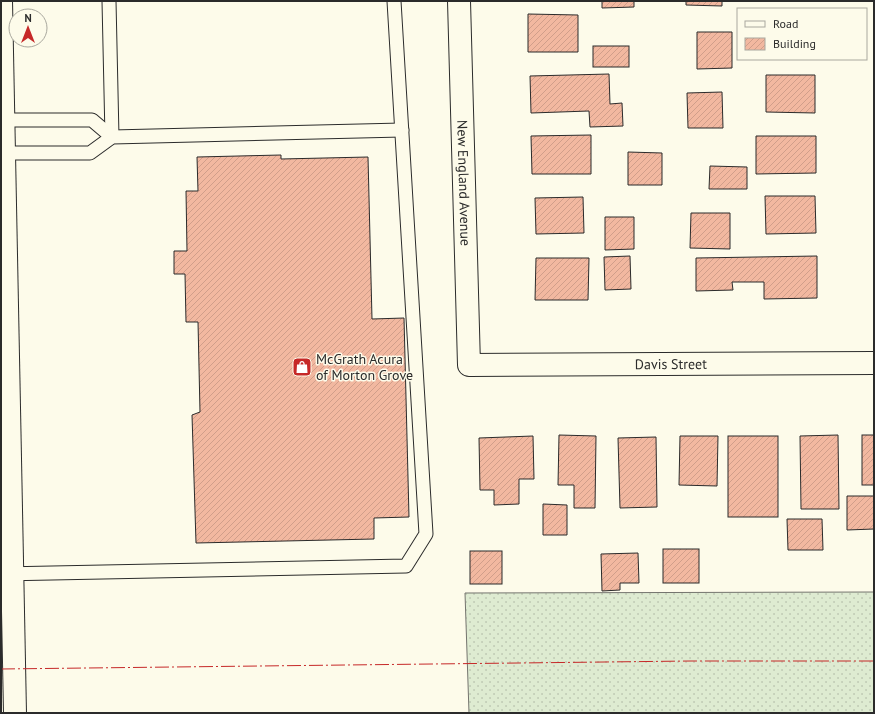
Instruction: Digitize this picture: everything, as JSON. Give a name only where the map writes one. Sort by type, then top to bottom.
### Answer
[{"type":"street","points":[[1,1],[4,153],[4,324],[7,575],[15,713]]},
{"type":"street","name":"New England Avenue","points":[[459,1],[469,365]]},
{"type":"street","name":"Davis Street","points":[[469,365],[874,363]]},
{"type":"lane","points":[[109,1],[112,137]]},
{"type":"lane","points":[[7,575],[406,566],[426,534],[394,1]]},
{"type":"lane","points":[[3,120],[92,120],[112,137]]},
{"type":"lane","points":[[4,153],[90,153],[112,137],[402,130]]},
{"type":"green space","points":[[874,592],[874,713],[469,713],[465,593]]},
{"type":"building","points":[[602,1],[634,1],[634,7],[602,8]]},
{"type":"building","points":[[686,1],[722,1],[722,6],[686,5]]},
{"type":"building","points":[[528,14],[578,15],[578,52],[528,52]]},
{"type":"building","points":[[697,32],[732,32],[732,68],[697,69]]},
{"type":"building","points":[[593,46],[629,46],[629,67],[593,67]]},
{"type":"building","points":[[609,74],[610,104],[622,103],[623,126],[590,127],[589,111],[531,113],[530,76]]},
{"type":"building","points":[[766,75],[815,75],[815,113],[766,112]]},
{"type":"building","points":[[722,92],[723,128],[688,128],[687,93]]},
{"type":"building","points":[[591,135],[591,174],[532,174],[531,136]]},
{"type":"building","points":[[756,136],[816,136],[816,173],[756,174]]},
{"type":"building","points":[[628,152],[662,153],[662,185],[628,185]]},
{"type":"building","name":"McGrath Acura of Morton Grove","points":[[281,155],[281,159],[368,157],[372,319],[404,318],[409,517],[374,518],[374,539],[196,543],[192,415],[200,412],[198,322],[186,322],[185,274],[174,274],[174,251],[187,251],[186,191],[198,191],[197,157]]},
{"type":"building","points":[[710,166],[747,167],[747,189],[709,189]]},
{"type":"building","points":[[765,196],[815,196],[816,233],[766,234]]},
{"type":"building","points":[[583,197],[584,233],[536,234],[535,198]]},
{"type":"building","points":[[691,213],[730,213],[730,249],[690,248]]},
{"type":"building","points":[[605,217],[634,217],[634,249],[605,250]]},
{"type":"building","points":[[630,256],[631,289],[605,290],[604,257]]},
{"type":"building","points":[[817,256],[817,298],[764,299],[764,282],[732,282],[733,290],[696,291],[696,258]]},
{"type":"building","points":[[536,258],[589,258],[588,300],[535,300]]},
{"type":"building","points":[[559,435],[596,436],[595,508],[574,508],[574,485],[558,485]]},
{"type":"building","points":[[838,435],[839,509],[801,509],[800,436]]},
{"type":"building","points":[[862,435],[874,435],[874,485],[862,485]]},
{"type":"building","points":[[533,436],[534,479],[519,479],[519,504],[494,505],[494,490],[480,490],[479,438]]},
{"type":"building","points":[[680,436],[718,436],[717,486],[679,485]]},
{"type":"building","points":[[728,436],[778,436],[778,517],[728,517]]},
{"type":"building","points":[[656,437],[657,507],[620,508],[618,438]]},
{"type":"building","points":[[847,496],[874,496],[874,529],[847,530]]},
{"type":"building","points":[[543,504],[567,505],[567,535],[543,535]]},
{"type":"building","points":[[787,519],[822,519],[823,550],[788,550]]},
{"type":"building","points":[[663,549],[699,549],[699,583],[663,583]]},
{"type":"building","points":[[470,551],[502,551],[502,584],[470,584]]},
{"type":"building","points":[[638,553],[639,583],[620,583],[620,590],[602,591],[601,554]]},
{"type":"power","points":[[1,669],[691,661],[874,661]]},
{"type":"place","name":"McGrath Acura of Morton Grove","points":[[302,367]]}]
